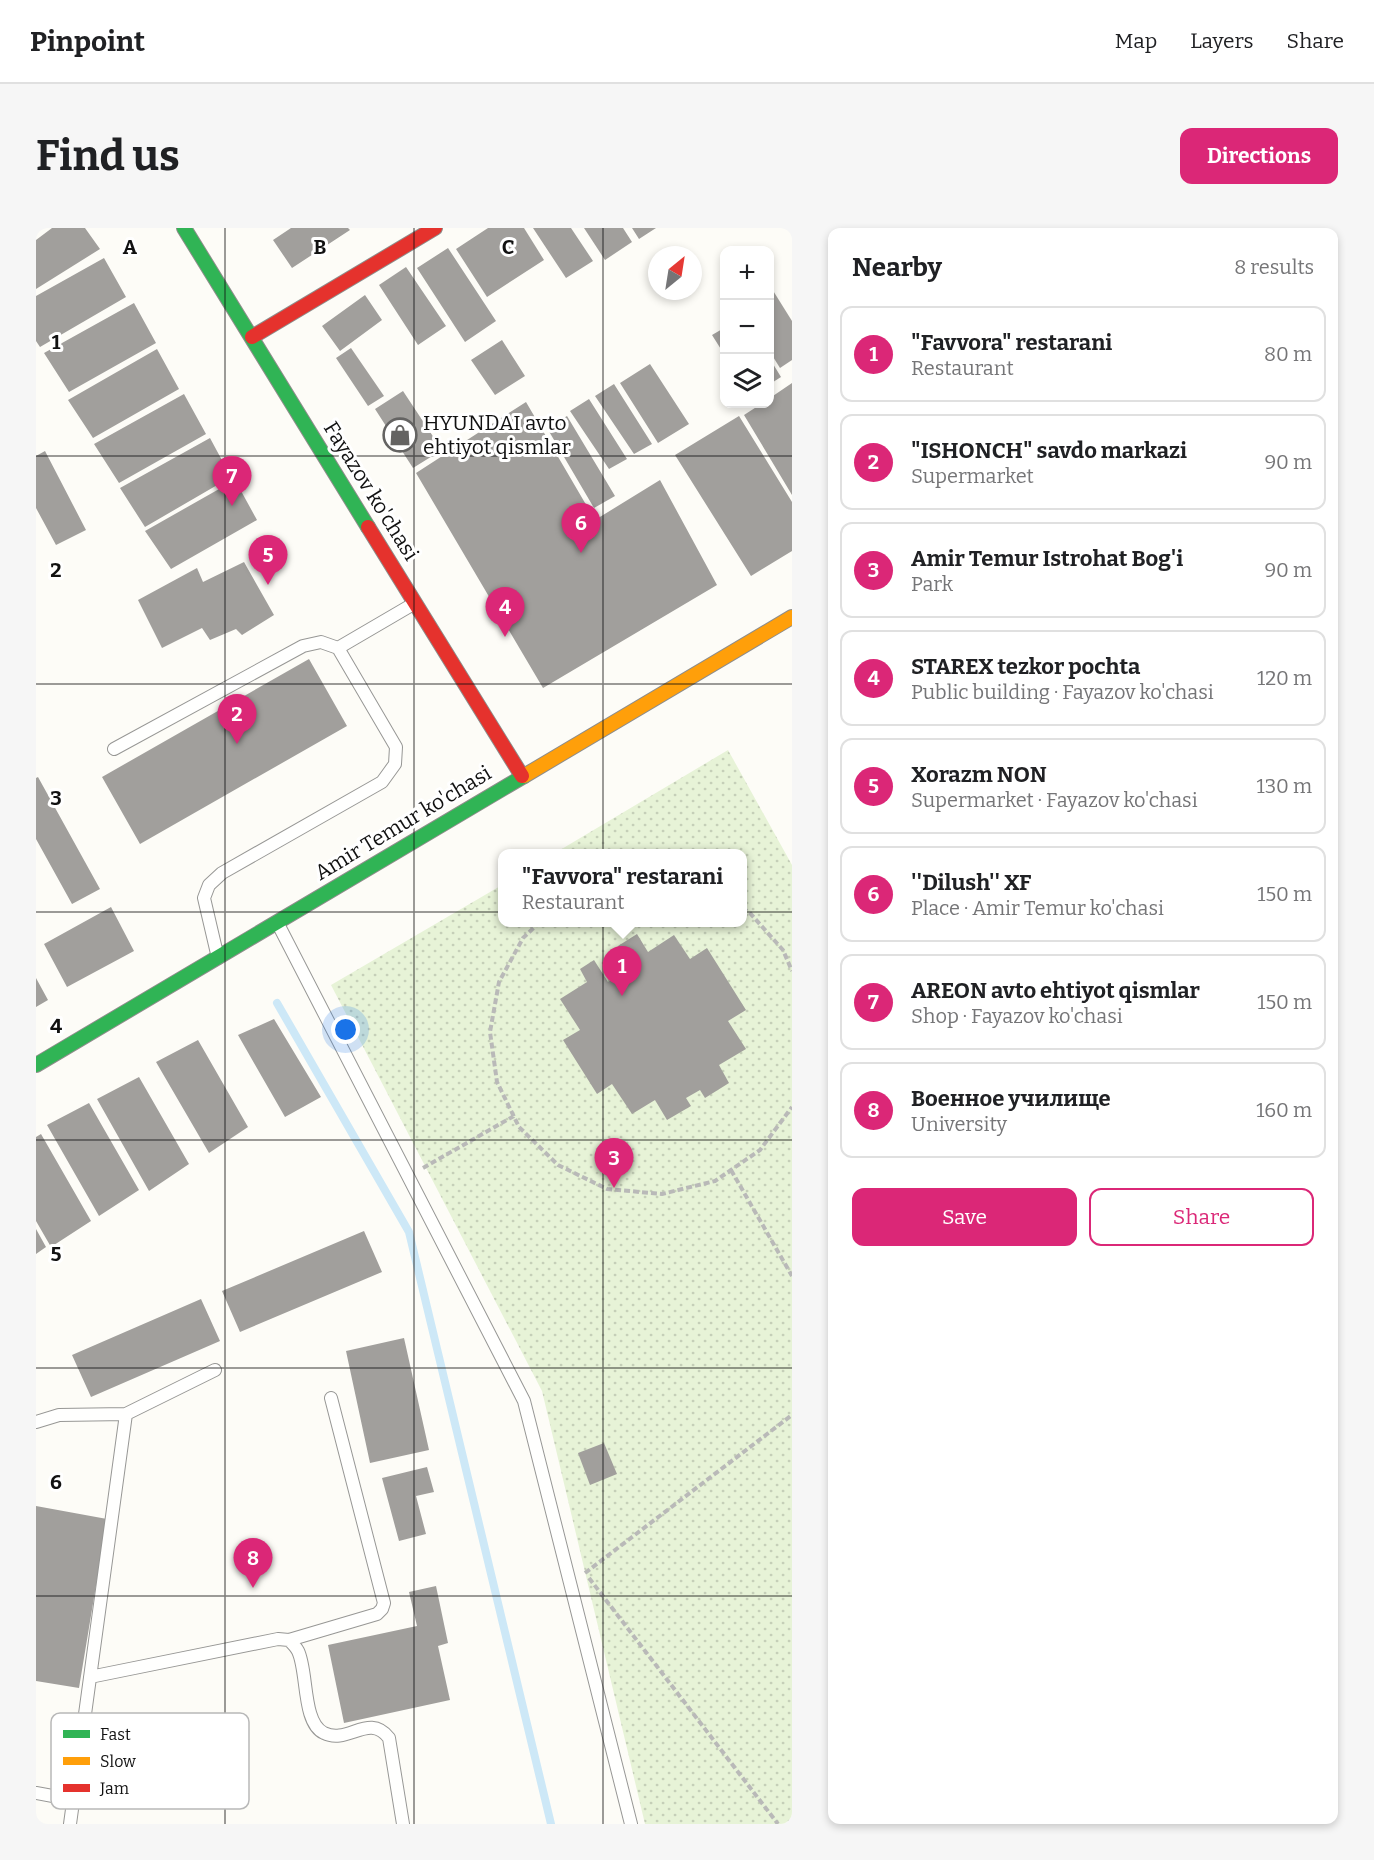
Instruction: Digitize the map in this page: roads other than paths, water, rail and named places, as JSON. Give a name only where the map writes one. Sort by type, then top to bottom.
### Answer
[{"type":"main road","name":"Fayazov ko'chasi","points":[[184,228],[522,776]]},
{"type":"main road","points":[[252,337],[435,228]]},
{"type":"main road","name":"Amir Temur ko'chasi","points":[[36,1065],[278,924],[792,616]]},
{"type":"lane","points":[[338,648],[416,602]]},
{"type":"lane","points":[[114,749],[303,646],[321,642],[338,648],[396,747],[395,764],[382,782],[222,873],[209,885],[204,898],[218,959]]},
{"type":"lane","points":[[278,924],[524,1401],[631,1824]]},
{"type":"lane","points":[[36,1422],[59,1415],[126,1414],[215,1370]]},
{"type":"lane","points":[[90,1677],[278,1639],[289,1640],[376,1614],[382,1609],[384,1603],[331,1398]]},
{"type":"lane","points":[[85,1713],[126,1414]]},
{"type":"lane","points":[[289,1640],[298,1652],[314,1725],[325,1734],[337,1736],[374,1726],[382,1729],[389,1738],[403,1824]]},
{"type":"lane","points":[[36,1793],[51,1796]]},
{"type":"lane","points":[[70,1824],[72,1809]]},
{"type":"waterway","points":[[277,1003],[409,1232],[551,1824]]},
{"type":"place","name":"HYUNDAI avto ehtiyot qismlar","points":[[400,435]]},
{"type":"place","name":"AREON avto ehtiyot qismlar","points":[[232,506]]},
{"type":"place","name":"''Dilush'' XF","points":[[581,553]]},
{"type":"place","name":"Xorazm NON","points":[[268,585]]},
{"type":"place","name":"STAREX tezkor pochta","points":[[505,637]]},
{"type":"place","name":"\"ISHONCH\" savdo markazi","points":[[237,744]]},
{"type":"place","name":"\"Favvora\" restarani","points":[[622,996]]},
{"type":"place","name":"Amir Temur Istrohat Bog'i","points":[[614,1188]]},
{"type":"place","name":"Военное училище","points":[[253,1588]]}]
